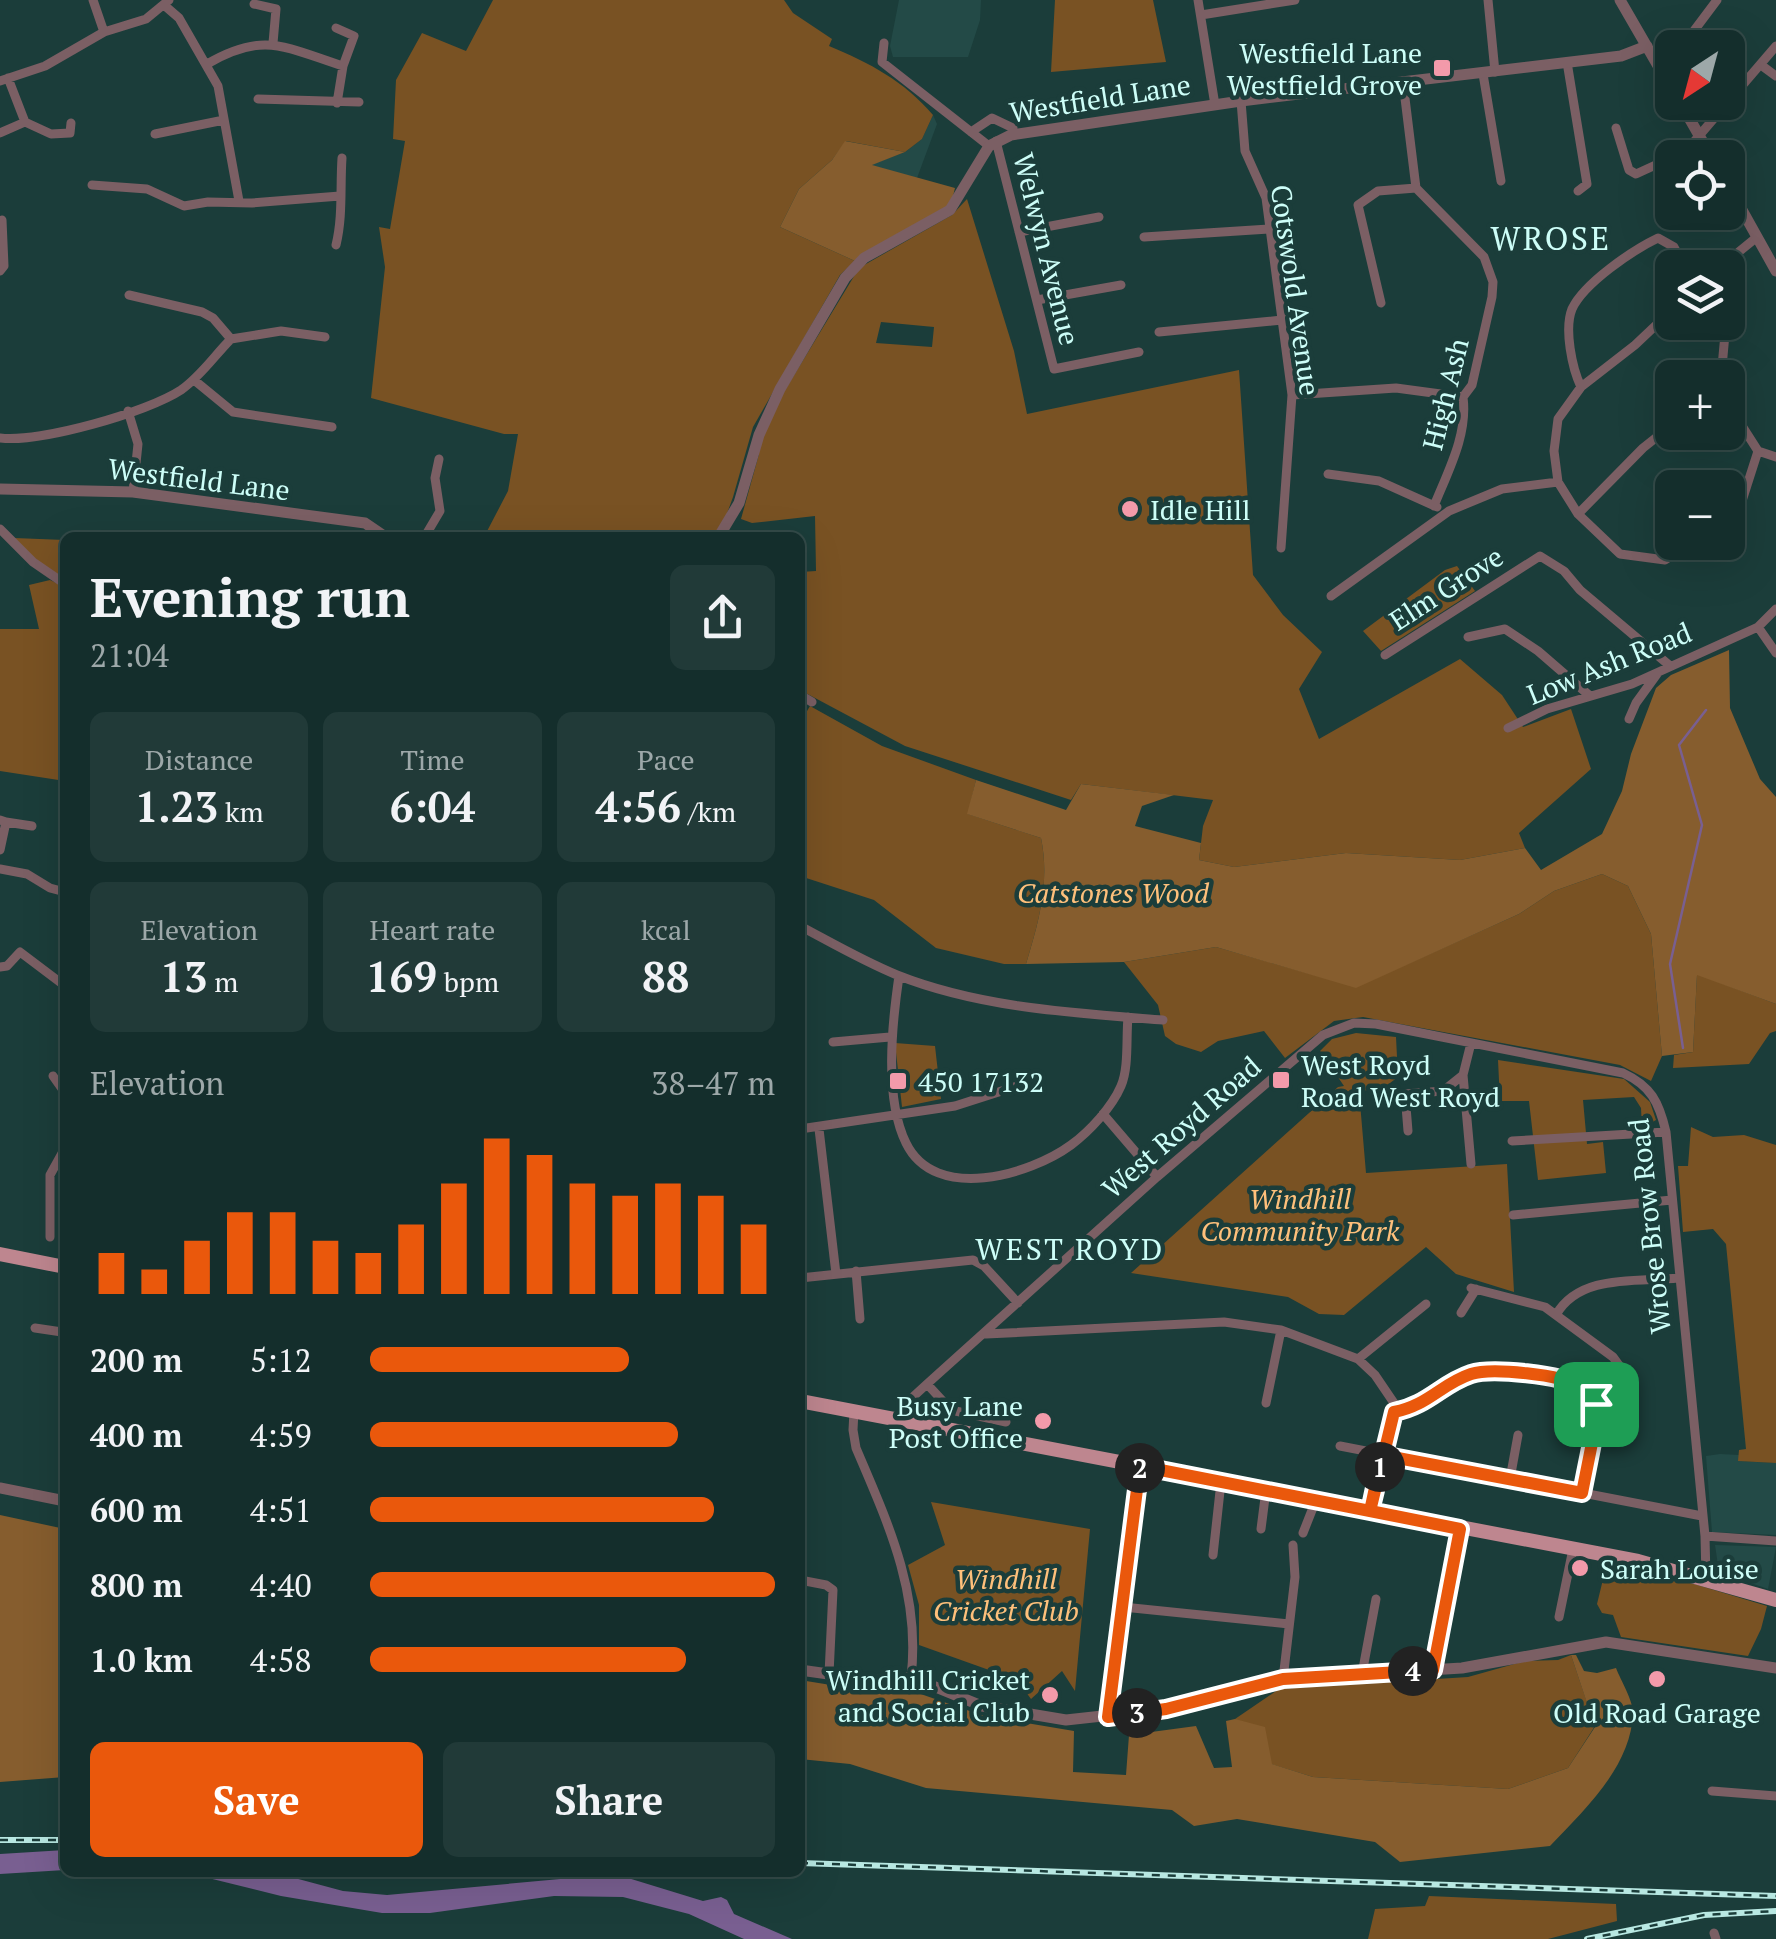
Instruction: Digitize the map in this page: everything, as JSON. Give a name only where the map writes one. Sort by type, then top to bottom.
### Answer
[{"type":"main road","points":[[0,1254],[60,1266]]},
{"type":"main road","points":[[805,1402],[1573,1549],[1706,1579],[1776,1600]]},
{"type":"street","points":[[93,0],[104,32]]},
{"type":"street","points":[[1198,0],[1215,105]]},
{"type":"street","points":[[1202,15],[1296,0]]},
{"type":"street","points":[[1488,0],[1489,73],[1501,181]]},
{"type":"street","points":[[1694,30],[1717,0]]},
{"type":"street","points":[[1622,1],[1655,60]]},
{"type":"street","points":[[74,145],[70,128],[51,134],[25,122],[4,79],[45,66],[104,32],[146,19],[167,2],[221,95],[239,201]]},
{"type":"street","points":[[254,4],[276,10],[273,43]]},
{"type":"street","points":[[336,28],[354,36],[343,66],[337,103]]},
{"type":"street","points":[[206,64],[242,46],[273,43],[343,66]]},
{"type":"street","points":[[884,43],[882,62],[940,110],[993,143]]},
{"type":"street","name":"Westfield Lane","points":[[722,532],[739,503],[759,435],[780,390],[845,278],[864,258],[950,210],[993,143],[1011,135],[1241,101],[1621,56],[1647,46]]},
{"type":"street","points":[[1616,128],[1629,170],[1636,174],[1686,151],[1776,46]]},
{"type":"street","points":[[1567,62],[1586,184],[1578,191]]},
{"type":"street","points":[[1761,65],[1776,76]]},
{"type":"street","points":[[1381,303],[1358,205],[1378,191],[1416,188],[1403,82]]},
{"type":"street","points":[[258,99],[359,102]]},
{"type":"street","name":"Cotswold Avenue","points":[[1241,101],[1245,151],[1263,184],[1292,395],[1281,548]]},
{"type":"street","name":"Westfield Lane","points":[[971,132],[992,118],[1013,128]]},
{"type":"street","points":[[154,134],[224,120]]},
{"type":"street","points":[[1690,120],[1700,138]]},
{"type":"street","points":[[0,133],[25,122]]},
{"type":"street","name":"Welwyn Avenue","points":[[993,143],[1054,369],[1139,352]]},
{"type":"street","points":[[336,245],[343,215],[342,158]]},
{"type":"street","points":[[92,185],[147,189],[184,206],[340,196]]},
{"type":"street","name":"High Ash","points":[[1416,188],[1484,258],[1493,282],[1472,386],[1463,396],[1465,412],[1459,445],[1434,506]]},
{"type":"street","points":[[1745,215],[1776,272]]},
{"type":"street","points":[[1019,232],[1098,217]]},
{"type":"street","points":[[0,271],[4,266],[2,220]]},
{"type":"street","points":[[1144,237],[1269,229]]},
{"type":"street","points":[[1741,250],[1757,237]]},
{"type":"street","points":[[1581,387],[1572,366],[1571,311],[1582,295],[1633,250],[1658,238],[1676,250]]},
{"type":"street","points":[[1037,300],[1121,285]]},
{"type":"street","points":[[129,296],[202,312],[213,318],[231,339]]},
{"type":"street","points":[[1159,332],[1282,320]]},
{"type":"street","points":[[1655,326],[1581,387],[1558,419],[1554,452],[1558,482],[1578,514],[1620,554],[1655,559]]},
{"type":"street","points":[[0,438],[48,436],[168,397],[194,380],[231,339],[281,331],[325,338]]},
{"type":"street","points":[[194,380],[217,401],[240,414],[332,427]]},
{"type":"street","points":[[1292,395],[1396,388],[1463,396]]},
{"type":"street","points":[[128,411],[138,444],[133,492]]},
{"type":"street","points":[[1745,431],[1758,451],[1776,457]]},
{"type":"street","points":[[1578,514],[1655,438]]},
{"type":"street","points":[[1745,491],[1758,451]]},
{"type":"street","points":[[428,532],[440,512],[435,478],[439,458]]},
{"type":"street","points":[[1328,474],[1379,481],[1449,511]]},
{"type":"street","points":[[1331,596],[1449,511],[1502,488],[1558,482]]},
{"type":"street","name":"Westfield Lane","points":[[0,490],[133,492],[365,523],[378,532]]},
{"type":"street","points":[[0,530],[33,562],[60,581]]},
{"type":"street","name":"Elm Grove","points":[[1385,654],[1540,556],[1564,571],[1580,590],[1669,665]]},
{"type":"street","name":"Low Ash Road","points":[[1508,728],[1547,709],[1632,684],[1758,627],[1776,609]]},
{"type":"street","points":[[1758,627],[1776,653]]},
{"type":"street","points":[[1468,637],[1505,629],[1538,651],[1590,696]]},
{"type":"street","points":[[1629,719],[1636,702],[1659,672]]},
{"type":"street","points":[[805,698],[812,702]]},
{"type":"street","points":[[0,850],[3,821],[32,826]]},
{"type":"street","points":[[0,869],[27,874],[60,891]]},
{"type":"street","points":[[805,929],[899,976],[996,1002],[1162,1020]]},
{"type":"street","points":[[0,967],[7,966],[20,952],[60,982]]},
{"type":"street","points":[[899,976],[890,1038],[898,1116],[906,1143],[918,1160],[944,1176],[970,1178],[1014,1171],[1073,1143],[1103,1114],[1122,1084],[1128,1018]]},
{"type":"street","name":"Wrose Brow Road","points":[[1323,1035],[1354,1023],[1471,1042],[1623,1073],[1639,1080],[1653,1094],[1666,1132],[1706,1536],[1706,1579]]},
{"type":"street","name":"West Royd Road","points":[[897,1420],[903,1406],[927,1384],[1157,1177],[1323,1035]]},
{"type":"street","points":[[833,1042],[890,1038]]},
{"type":"street","points":[[1471,1042],[1464,1075],[1471,1164]]},
{"type":"street","points":[[1408,1131],[1405,1094],[1443,1091],[1464,1075]]},
{"type":"street","points":[[52,1076],[60,1087]]},
{"type":"street","points":[[805,1130],[954,1106],[1017,1086]]},
{"type":"street","points":[[1103,1114],[1157,1177]]},
{"type":"street","points":[[818,1129],[836,1274]]},
{"type":"street","points":[[1512,1141],[1666,1132]]},
{"type":"street","points":[[50,1237],[50,1175],[60,1157]]},
{"type":"street","points":[[1513,1215],[1672,1200]]},
{"type":"street","points":[[805,1277],[973,1260],[984,1266],[1018,1303]]},
{"type":"street","points":[[856,1271],[860,1320]]},
{"type":"street","points":[[1556,1315],[1562,1303],[1586,1286],[1678,1278]]},
{"type":"street","points":[[1461,1313],[1473,1289],[1533,1302],[1556,1315],[1613,1357],[1621,1368],[1620,1381],[1596,1404]]},
{"type":"street","points":[[1358,1359],[1426,1304]]},
{"type":"street","points":[[983,1334],[1224,1322],[1281,1330],[1358,1359],[1389,1394],[1394,1412],[1370,1511]]},
{"type":"street","points":[[35,1328],[60,1332]]},
{"type":"street","points":[[1266,1403],[1281,1330]]},
{"type":"street","points":[[1394,1412],[1421,1406],[1467,1375],[1494,1370],[1576,1384],[1596,1404],[1582,1493]]},
{"type":"street","points":[[927,1384],[951,1410],[1006,1422]]},
{"type":"street","points":[[854,1411],[852,1430],[856,1448],[902,1559],[910,1594],[914,1652],[911,1677]]},
{"type":"street","points":[[1510,1480],[1518,1435]]},
{"type":"street","points":[[1340,1446],[1702,1516]]},
{"type":"street","points":[[1108,1717],[1140,1466]]},
{"type":"street","points":[[1213,1555],[1221,1482]]},
{"type":"street","points":[[0,1488],[60,1500]]},
{"type":"street","points":[[1262,1528],[1266,1490]]},
{"type":"street","points":[[1303,1534],[1316,1500]]},
{"type":"street","points":[[1433,1670],[1460,1529]]},
{"type":"street","points":[[1706,1536],[1776,1540]]},
{"type":"street","points":[[1283,1679],[1295,1577],[1293,1544]]},
{"type":"street","points":[[1559,1617],[1573,1549]]},
{"type":"street","points":[[805,1581],[833,1590],[830,1674]]},
{"type":"street","points":[[1362,1674],[1376,1599]]},
{"type":"street","points":[[1123,1608],[1289,1624]]},
{"type":"street","points":[[805,1671],[892,1681],[911,1677],[982,1706],[1066,1720],[1166,1709],[1283,1679],[1462,1668],[1606,1642],[1776,1668]]},
{"type":"street","points":[[1712,1791],[1776,1796]]},
{"type":"shaded area","points":[[899,0],[981,0],[980,20],[968,57],[893,57],[890,46]]},
{"type":"shaded area","points":[[933,115],[937,124],[917,178],[870,165],[905,152],[922,139]]},
{"type":"shaded area","points":[[1739,1455],[1739,1461],[1776,1463],[1776,1535],[1712,1532],[1706,1456]]},
{"type":"shaded area","points":[[1715,1545],[1776,1547],[1768,1589],[1719,1572]]},
{"type":"shaded area","points":[[60,1850],[60,1870],[0,1874],[0,1854]]},
{"type":"shaded area","points":[[204,1877],[291,1877],[343,1891],[387,1895],[582,1877],[625,1877],[703,1901],[721,1897],[734,1914],[792,1939],[744,1939],[689,1914],[623,1897],[554,1896],[430,1913],[382,1913],[281,1896]]},
{"type":"green space","points":[[493,0],[784,0],[793,13],[832,39],[829,46],[886,74],[933,115],[922,139],[905,152],[846,141],[832,160],[799,189],[780,227],[855,261],[840,275],[753,427],[733,497],[716,532],[487,532],[508,491],[518,434],[504,434],[371,398],[385,267],[379,227],[390,229],[405,141],[393,139],[396,80],[422,33],[466,51]]},
{"type":"green space","points":[[1055,0],[1153,0],[1166,62],[1051,72]]},
{"type":"green space","points":[[845,141],[905,152],[872,165],[955,188],[952,200],[944,211],[855,261],[780,227],[799,189],[832,160]]},
{"type":"green space","points":[[967,199],[1014,351],[1027,414],[1239,370],[1253,575],[1283,615],[1322,652],[1299,689],[1319,739],[1460,659],[1502,695],[1523,727],[1571,709],[1591,769],[1519,833],[1525,848],[1460,860],[1346,853],[1234,867],[1199,860],[1203,826],[1213,800],[1081,784],[1071,800],[905,746],[805,693],[805,572],[816,571],[815,516],[752,523],[741,519],[758,449],[779,400],[859,268],[952,215]],"holes":[[[881,322],[934,327],[932,347],[876,343]]]},
{"type":"green space","points":[[14,538],[60,540],[60,578],[41,566]]},
{"type":"green space","points":[[1457,566],[1475,591],[1381,651],[1363,631],[1445,570]]},
{"type":"green space","points":[[50,580],[60,585],[60,780],[0,771],[0,629],[39,629],[29,585]]},
{"type":"green space","name":"Catstones Wood","points":[[1729,650],[1730,708],[1760,779],[1776,797],[1776,1004],[1697,975],[1693,1052],[1662,1056],[1651,934],[1628,886],[1602,874],[1554,891],[1519,914],[1356,988],[1216,947],[1124,962],[1026,964],[1044,886],[1041,838],[967,814],[976,780],[1066,810],[1081,784],[1174,795],[1142,806],[1135,826],[1201,843],[1199,860],[1234,867],[1346,853],[1460,860],[1525,848],[1541,870],[1602,834],[1622,791],[1631,754],[1656,688],[1671,675]]},
{"type":"green space","points":[[810,706],[882,746],[976,780],[968,814],[1041,838],[1044,886],[1026,964],[1004,964],[936,948],[874,900],[805,878],[805,714]]},
{"type":"green space","points":[[1602,874],[1628,886],[1651,934],[1662,1056],[1651,1081],[1620,1065],[1363,1017],[1334,1021],[1285,1058],[1264,1031],[1218,1041],[1201,1052],[1165,1036],[1158,1005],[1124,962],[1216,947],[1356,987],[1519,914],[1554,891]]},
{"type":"green space","points":[[1697,974],[1776,1004],[1776,1031],[1770,1033],[1749,1064],[1673,1068],[1674,1055],[1693,1052]]},
{"type":"green space","name":"Windhill Community Park","points":[[1356,1033],[1396,1037],[1398,1077],[1382,1089],[1359,1091],[1366,1173],[1507,1164],[1514,1292],[1456,1274],[1426,1247],[1344,1315],[1319,1314],[1288,1297],[1131,1273],[1338,1087],[1344,1086],[1320,1051],[1332,1039]]},
{"type":"green space","points":[[895,1043],[935,1046],[941,1099],[902,1107]]},
{"type":"green space","points":[[1498,1060],[1624,1079],[1650,1102],[1656,1120],[1642,1128],[1641,1108],[1634,1097],[1583,1100],[1587,1144],[1603,1142],[1606,1173],[1538,1180],[1529,1101],[1500,1101]]},
{"type":"green space","points":[[1691,1127],[1713,1137],[1744,1135],[1776,1145],[1776,1463],[1738,1461],[1739,1450],[1746,1449],[1726,1244],[1713,1229],[1683,1232],[1678,1166],[1688,1166]]},
{"type":"green space","name":"Windhill Cricket Club","points":[[931,1502],[1090,1529],[1075,1691],[1062,1671],[1031,1699],[1017,1680],[919,1645],[919,1605],[908,1565],[945,1545]]},
{"type":"green space","points":[[0,1515],[60,1528],[60,1777],[0,1782]]},
{"type":"green space","points":[[1607,1563],[1661,1574],[1767,1606],[1748,1656],[1621,1637],[1613,1615],[1602,1613],[1597,1604]]},
{"type":"green space","points":[[1571,1655],[1595,1726],[1568,1768],[1508,1789],[1313,1777],[1271,1764],[1235,1719],[1279,1689],[1468,1677],[1525,1661],[1558,1660]]},
{"type":"green space","points":[[1571,1655],[1576,1655],[1584,1671],[1597,1673],[1616,1668],[1633,1713],[1624,1751],[1591,1802],[1550,1846],[1400,1862],[1375,1842],[1237,1819],[1194,1826],[1172,1810],[926,1788],[850,1764],[805,1760],[805,1681],[868,1691],[915,1692],[984,1716],[1074,1731],[1073,1772],[1126,1775],[1129,1735],[1196,1726],[1214,1768],[1232,1767],[1226,1721],[1235,1719],[1265,1727],[1272,1764],[1313,1777],[1508,1789],[1568,1768],[1595,1727]]},
{"type":"green space","points":[[1429,1896],[1616,1904],[1617,1921],[1548,1939],[1368,1939],[1375,1909],[1425,1906]]},
{"type":"waterway","points":[[1683,1048],[1670,964],[1702,825],[1679,745],[1706,710]]},
{"type":"railway","points":[[0,1840],[60,1840]]},
{"type":"railway","points":[[805,1863],[1776,1896]]},
{"type":"railway","points":[[1587,1939],[1704,1915],[1776,1911]]},
{"type":"place","name":"Westfield Lane Westfield Grove","points":[[1442,68]]},
{"type":"place","name":"Idle Hill","points":[[1130,509]]},
{"type":"place","name":"West Royd Road West Royd","points":[[1281,1080]]},
{"type":"place","name":"450 17132","points":[[898,1081]]},
{"type":"place","name":"Busy Lane Post Office","points":[[1043,1421]]},
{"type":"place","name":"Sarah Louise","points":[[1580,1568]]},
{"type":"place","name":"Old Road Garage","points":[[1657,1679]]},
{"type":"place","name":"Windhill Cricket and Social Club","points":[[1050,1695]]},
{"type":"district","name":"WROSE","points":[[1551,238]]},
{"type":"district","name":"WEST ROYD","points":[[1070,1249]]},
{"type":"route","points":[[1596,1404],[1576,1384],[1506,1370],[1467,1375],[1421,1406],[1394,1412],[1394,1424],[1382,1455],[1370,1511],[1140,1466],[1108,1717],[1166,1709],[1283,1679],[1433,1670],[1460,1529],[1370,1511],[1382,1455],[1582,1493],[1598,1412],[1596,1404]]}]
